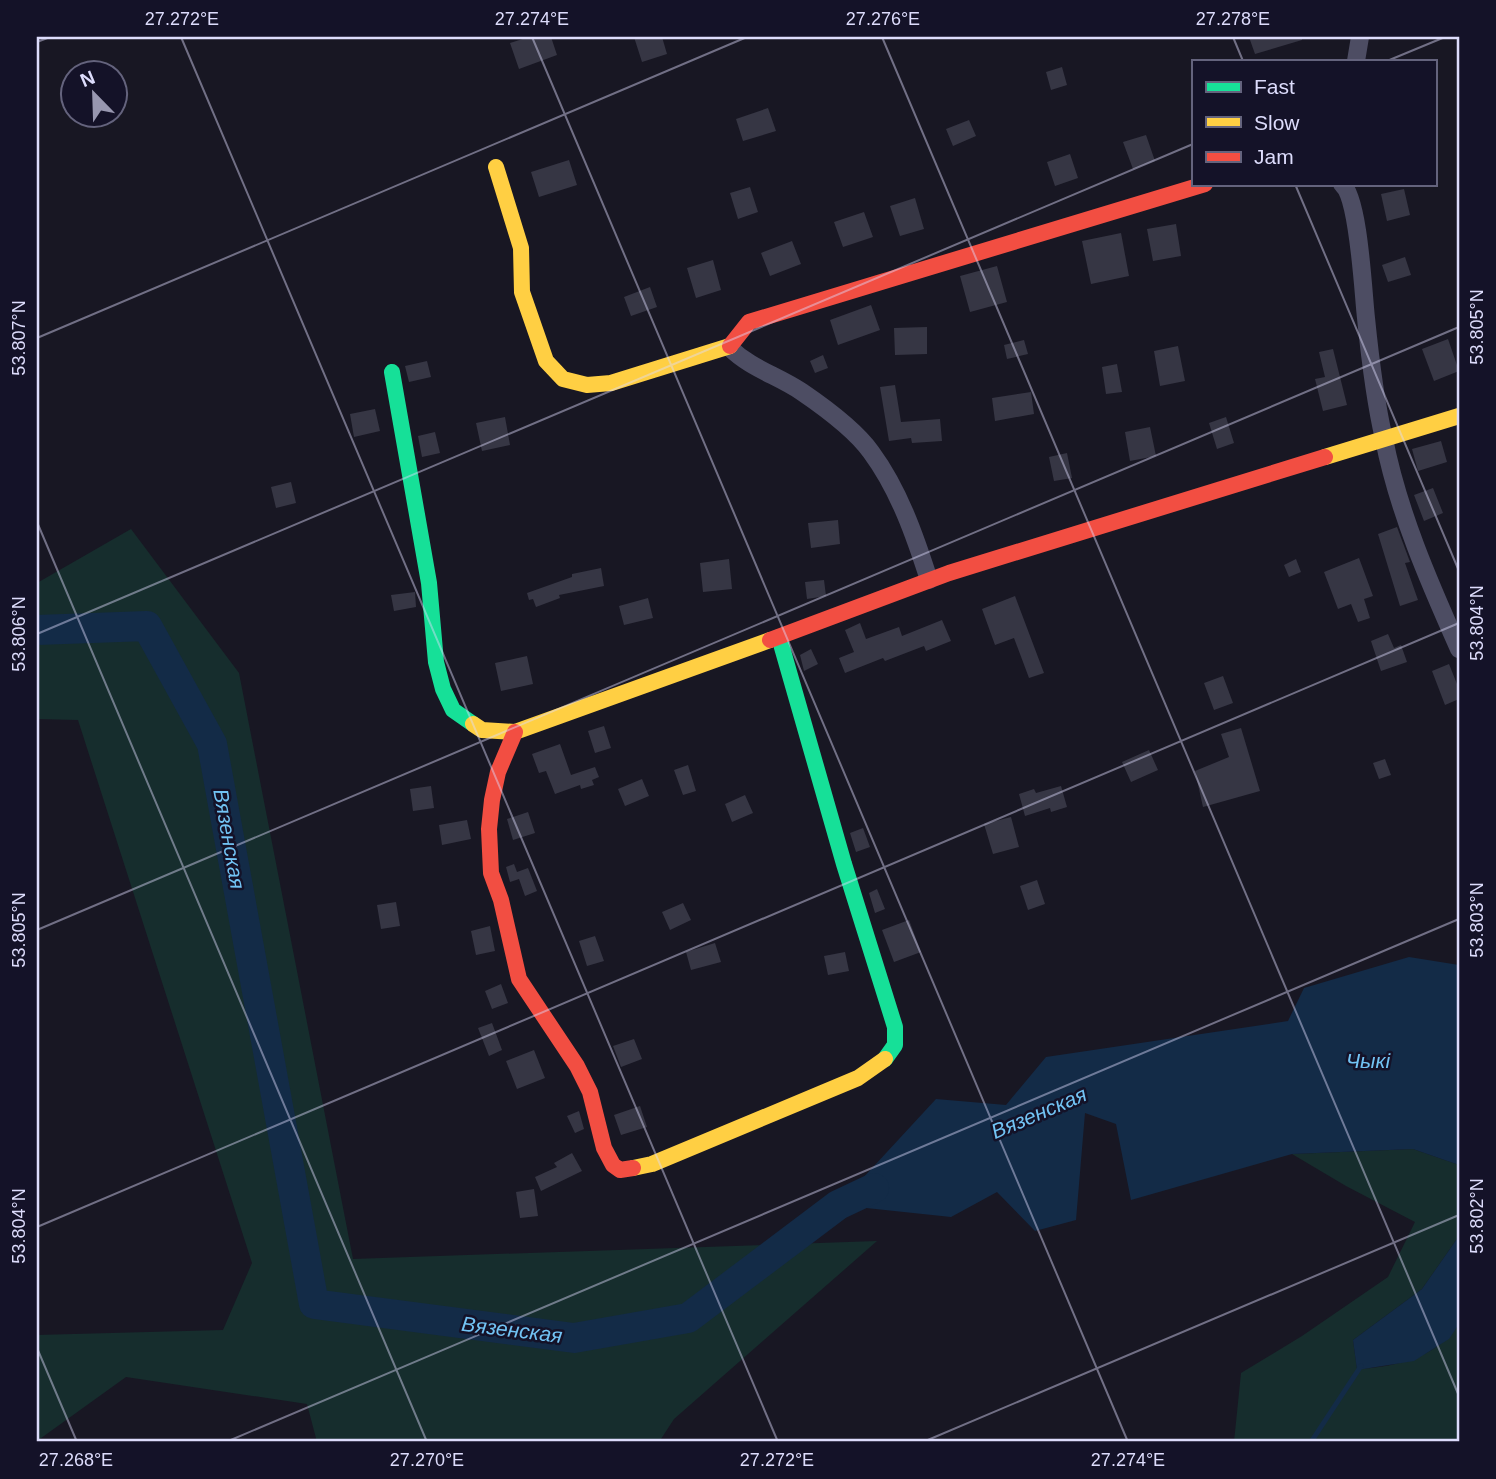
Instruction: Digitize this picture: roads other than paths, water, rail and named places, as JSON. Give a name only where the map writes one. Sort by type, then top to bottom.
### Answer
[{"type":"street","points":[[1356,60],[1360,37]]},
{"type":"street","points":[[496,167],[521,248],[522,292],[546,360],[564,379],[587,385],[611,383],[729,347],[748,322],[1198,186]]},
{"type":"street","points":[[1345,186],[1356,219],[1366,325],[1384,440],[1405,512],[1441,610],[1459,649]]},
{"type":"street","points":[[729,347],[743,361],[801,391],[848,429],[871,452],[912,526],[929,580]]},
{"type":"street","points":[[392,372],[429,583],[436,662],[443,688],[453,710],[482,730],[515,732],[929,580],[1077,532],[1459,416]]},
{"type":"street","points":[[515,732],[498,772],[489,829],[489,852],[491,873],[502,900],[519,979],[564,1046],[590,1092],[604,1148],[614,1165],[620,1170],[652,1164],[858,1078],[884,1061],[895,1045],[895,1027],[844,864],[779,637]]},
{"type":"water","name":"Чыкі","points":[[1409,957],[1459,965],[1459,1165],[1413,1149],[1292,1154],[1131,1200],[1116,1124],[1085,1113],[1076,1220],[1035,1231],[997,1192],[951,1217],[838,1205],[936,1099],[1006,1105],[1046,1057],[1288,1021],[1304,988]]},
{"type":"water","points":[[1459,1236],[1459,1324],[1449,1339],[1414,1361],[1357,1370],[1353,1340],[1422,1289]]},
{"type":"waterway","name":"Вязенская","points":[[37,630],[147,626],[212,744],[314,1304],[574,1338],[688,1318],[838,1205],[874,1188]]},
{"type":"waterway","points":[[1311,1442],[1361,1366]]}]
